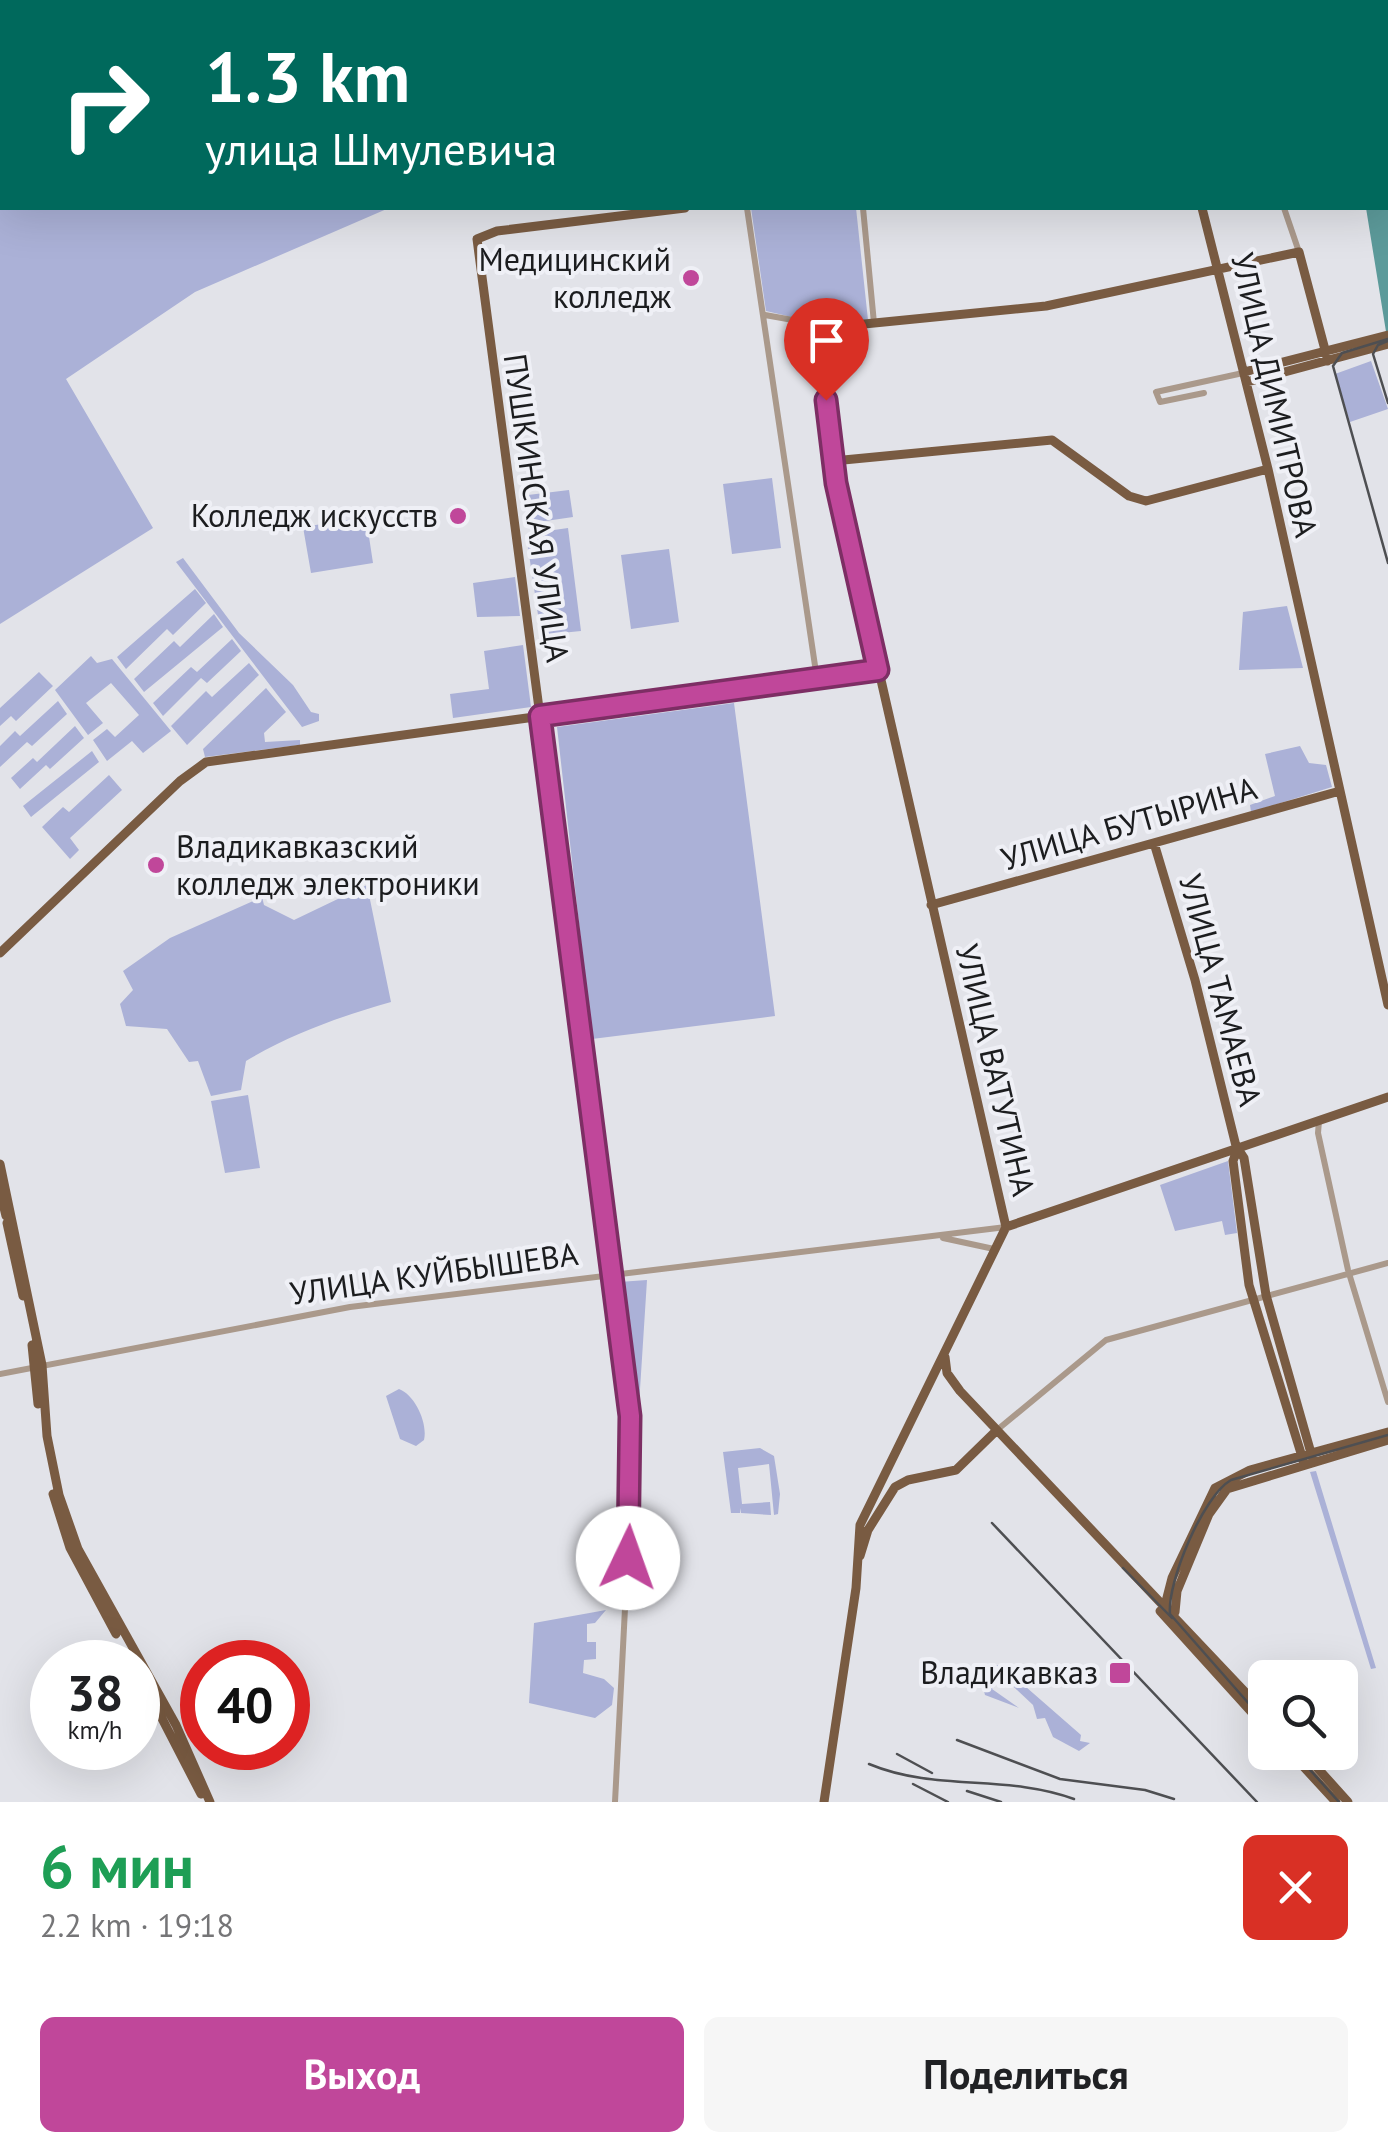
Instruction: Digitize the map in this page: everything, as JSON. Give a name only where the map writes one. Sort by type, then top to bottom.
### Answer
[{"type":"main road","name":"ПУШКИНСКАЯ УЛИЦА","points":[[540,716],[478,235],[669,210]]},
{"type":"main road","name":"УЛИЦА ДИМИТРОВА","points":[[1203,210],[1268,469],[1388,1005]]},
{"type":"main road","points":[[819,340],[824,332],[838,326],[1046,306],[1299,252],[1327,356]]},
{"type":"main road","name":"УЛИЦА ВАТУТИНА","points":[[819,340],[833,461],[1006,1228],[864,1528]]},
{"type":"main road","points":[[1246,377],[1384,341]]},
{"type":"main road","points":[[833,461],[1052,440],[1129,496],[1146,501],[1268,469]]},
{"type":"main road","points":[[0,954],[206,762],[878,670]]},
{"type":"main road","name":"УЛИЦА БУТЫРИНА","points":[[931,905],[1340,791]]},
{"type":"main road","name":"УЛИЦА ТАМАЕВА","points":[[1154,843],[1195,980],[1237,1150],[1244,1160],[1266,1295],[1308,1458]]},
{"type":"main road","name":"УЛИЦА КУЙБЫШЕВА","points":[[1006,1228],[1388,1097]]},
{"type":"main road","name":"УЛИЦА ТАМАЕВА","points":[[1237,1150],[1232,1162],[1253,1298],[1308,1458]]},
{"type":"main road","points":[[0,1164],[38,1366],[53,1472],[78,1550],[176,1725],[207,1802]]},
{"type":"main road","points":[[0,1191],[38,1366],[43,1443],[61,1525],[121,1640]]},
{"type":"main road","points":[[945,1355],[952,1382],[1120,1564],[1163,1608],[1175,1614],[1248,1694]]},
{"type":"main road","points":[[932,1379],[952,1382]]},
{"type":"main road","points":[[824,1802],[864,1528],[902,1482],[956,1470],[997,1430]]},
{"type":"main road","points":[[1163,1608],[1203,1506],[1216,1488],[1250,1470],[1388,1436]]},
{"type":"main road","points":[[1175,1614],[1180,1583],[1221,1494],[1243,1481],[1308,1458]]},
{"type":"main road","points":[[1120,1564],[1150,1593],[1248,1707]]},
{"type":"main road","points":[[1150,1593],[1157,1596],[1168,1589]]},
{"type":"main road","points":[[160,1713],[207,1802]]},
{"type":"main road","points":[[1307,1770],[1336,1802]]},
{"type":"main road","points":[[1319,1770],[1348,1802]]},
{"type":"street","points":[[747,210],[817,680]]},
{"type":"street","points":[[864,210],[874,323]]},
{"type":"street","points":[[1285,210],[1299,252]]},
{"type":"street","points":[[765,315],[838,326]]},
{"type":"street","name":"УЛИЦА ВАТУТИНА","points":[[816,325],[819,340]]},
{"type":"street","points":[[1204,393],[1160,402],[1156,392],[1246,377]]},
{"type":"street","name":"ПУШКИНСКАЯ УЛИЦА","points":[[540,716],[632,1462],[615,1802]]},
{"type":"street","points":[[1319,1121],[1319,1138],[1350,1274],[1388,1402]]},
{"type":"street","name":"УЛИЦА КУЙБЫШЕВА","points":[[0,1374],[350,1307],[1006,1228]]},
{"type":"street","name":"УЛИЦА КУЙБЫШЕВА","points":[[937,1237],[997,1250]]},
{"type":"street","points":[[997,1430],[1062,1373],[1114,1337],[1388,1263]]},
{"type":"shaded area","points":[[0,210],[384,210],[195,292],[66,379],[153,528],[0,624]]},
{"type":"shaded area","points":[[751,210],[856,210],[868,320],[826,325],[766,311]]},
{"type":"shaded area","points":[[1366,210],[1388,210],[1388,344]]},
{"type":"shaded area","points":[[1371,361],[1388,409],[1350,422],[1335,374]]},
{"type":"shaded area","points":[[772,478],[781,548],[732,554],[723,484]]},
{"type":"shaded area","points":[[569,490],[573,517],[532,523],[528,495]]},
{"type":"shaded area","points":[[366,517],[373,563],[311,573],[303,527]]},
{"type":"shaded area","points":[[568,528],[581,631],[541,635],[526,534]]},
{"type":"shaded area","points":[[669,549],[679,622],[631,629],[621,555]]},
{"type":"shaded area","points":[[183,558],[239,633],[293,685],[311,712],[319,714],[319,721],[302,727],[176,562]]},
{"type":"shaded area","points":[[515,577],[520,616],[477,617],[473,583]]},
{"type":"shaded area","points":[[195,589],[206,603],[173,635],[167,629],[126,669],[117,657]]},
{"type":"shaded area","points":[[1287,606],[1303,668],[1239,670],[1243,612]]},
{"type":"shaded area","points":[[214,614],[223,627],[144,692],[134,679],[174,641],[180,647]]},
{"type":"shaded area","points":[[232,639],[241,651],[207,683],[201,678],[163,716],[153,703],[191,667],[197,672]]},
{"type":"shaded area","points":[[523,645],[531,707],[453,718],[450,694],[489,689],[484,651]]},
{"type":"shaded area","points":[[91,656],[97,663],[112,659],[171,731],[143,753],[132,741],[107,761],[93,740],[107,729],[115,737],[139,715],[111,683],[86,703],[103,723],[88,735],[55,690]]},
{"type":"shaded area","points":[[249,663],[259,675],[187,745],[171,726],[206,691],[212,697]]},
{"type":"shaded area","points":[[39,672],[53,686],[16,721],[11,716],[0,726],[0,708]]},
{"type":"shaded area","points":[[266,688],[286,712],[264,733],[265,742],[300,740],[300,745],[205,757],[203,749]]},
{"type":"shaded area","points":[[58,701],[67,714],[32,746],[27,742],[0,767],[0,746],[15,731],[20,736]]},
{"type":"shaded area","points":[[734,703],[775,1016],[592,1039],[557,727]]},
{"type":"shaded area","points":[[75,726],[84,738],[50,769],[46,765],[20,789],[11,778],[33,758],[37,762]]},
{"type":"shaded area","points":[[1300,746],[1309,763],[1326,765],[1332,787],[1251,812],[1250,805],[1275,796],[1265,754]]},
{"type":"shaded area","points":[[92,751],[99,762],[31,817],[23,806]]},
{"type":"shaded area","points":[[109,775],[122,790],[70,838],[79,850],[70,859],[42,827],[63,807],[69,812]]},
{"type":"shaded area","points":[[367,885],[391,1002],[317,1027],[246,1061],[241,1090],[211,1096],[198,1061],[189,1062],[167,1029],[126,1026],[120,1004],[133,990],[123,971],[170,938],[262,897],[264,905],[294,920]]},
{"type":"shaded area","points":[[248,1095],[260,1168],[225,1173],[211,1101]]},
{"type":"shaded area","points":[[1228,1161],[1237,1233],[1225,1235],[1222,1221],[1175,1231],[1160,1185]]},
{"type":"shaded area","points":[[647,1280],[639,1405],[633,1405],[619,1282]]},
{"type":"shaded area","points":[[399,1389],[415,1403],[422,1418],[424,1440],[416,1446],[400,1439],[386,1396]]},
{"type":"shaded area","points":[[760,1448],[774,1456],[780,1494],[778,1514],[774,1515],[769,1464],[738,1468],[742,1504],[770,1502],[771,1515],[741,1513],[740,1508],[740,1513],[731,1513],[723,1452]]},
{"type":"shaded area","points":[[1316,1471],[1376,1668],[1371,1669],[1310,1472]]},
{"type":"shaded area","points":[[606,1610],[595,1623],[587,1624],[587,1642],[596,1642],[596,1659],[584,1660],[583,1673],[604,1679],[614,1688],[612,1705],[595,1718],[529,1703],[534,1623]]},
{"type":"shaded area","points":[[994,1665],[1001,1665],[1081,1735],[1080,1741],[1090,1743],[1079,1751],[1053,1737],[1045,1718],[1037,1719],[1033,1705],[999,1673],[992,1689],[1019,1708],[985,1695],[983,1687]]},
{"type":"tram line","points":[[1388,339],[1342,353],[1333,366],[1388,563]]},
{"type":"tram line","points":[[1388,341],[1378,345],[1373,354],[1388,403]]},
{"type":"tram line","points":[[1248,1703],[1170,1614],[1174,1582],[1199,1521],[1209,1503],[1231,1480],[1388,1435]]},
{"type":"tram line","points":[[1123,1568],[1172,1618]]},
{"type":"tram line","points":[[1310,1770],[1339,1802]]},
{"type":"railway","points":[[992,1523],[1257,1802]]},
{"type":"railway","points":[[957,1740],[1060,1779],[1145,1790],[1174,1799]]},
{"type":"railway","points":[[897,1754],[932,1773]]},
{"type":"railway","points":[[869,1764],[920,1778],[1023,1787],[1074,1799]]},
{"type":"railway","points":[[913,1784],[948,1802]]},
{"type":"railway","points":[[967,1791],[1001,1802]]},
{"type":"place","name":"Медицинский колледж","points":[[691,278]]},
{"type":"place","name":"Колледж искусств","points":[[458,516]]},
{"type":"place","name":"Владикавказский колледж электроники","points":[[156,865]]},
{"type":"place","name":"Владикавказ","points":[[1120,1673]]},
{"type":"route","points":[[628,1558],[630,1416],[540,716],[878,670],[836,483],[826,400]]}]
